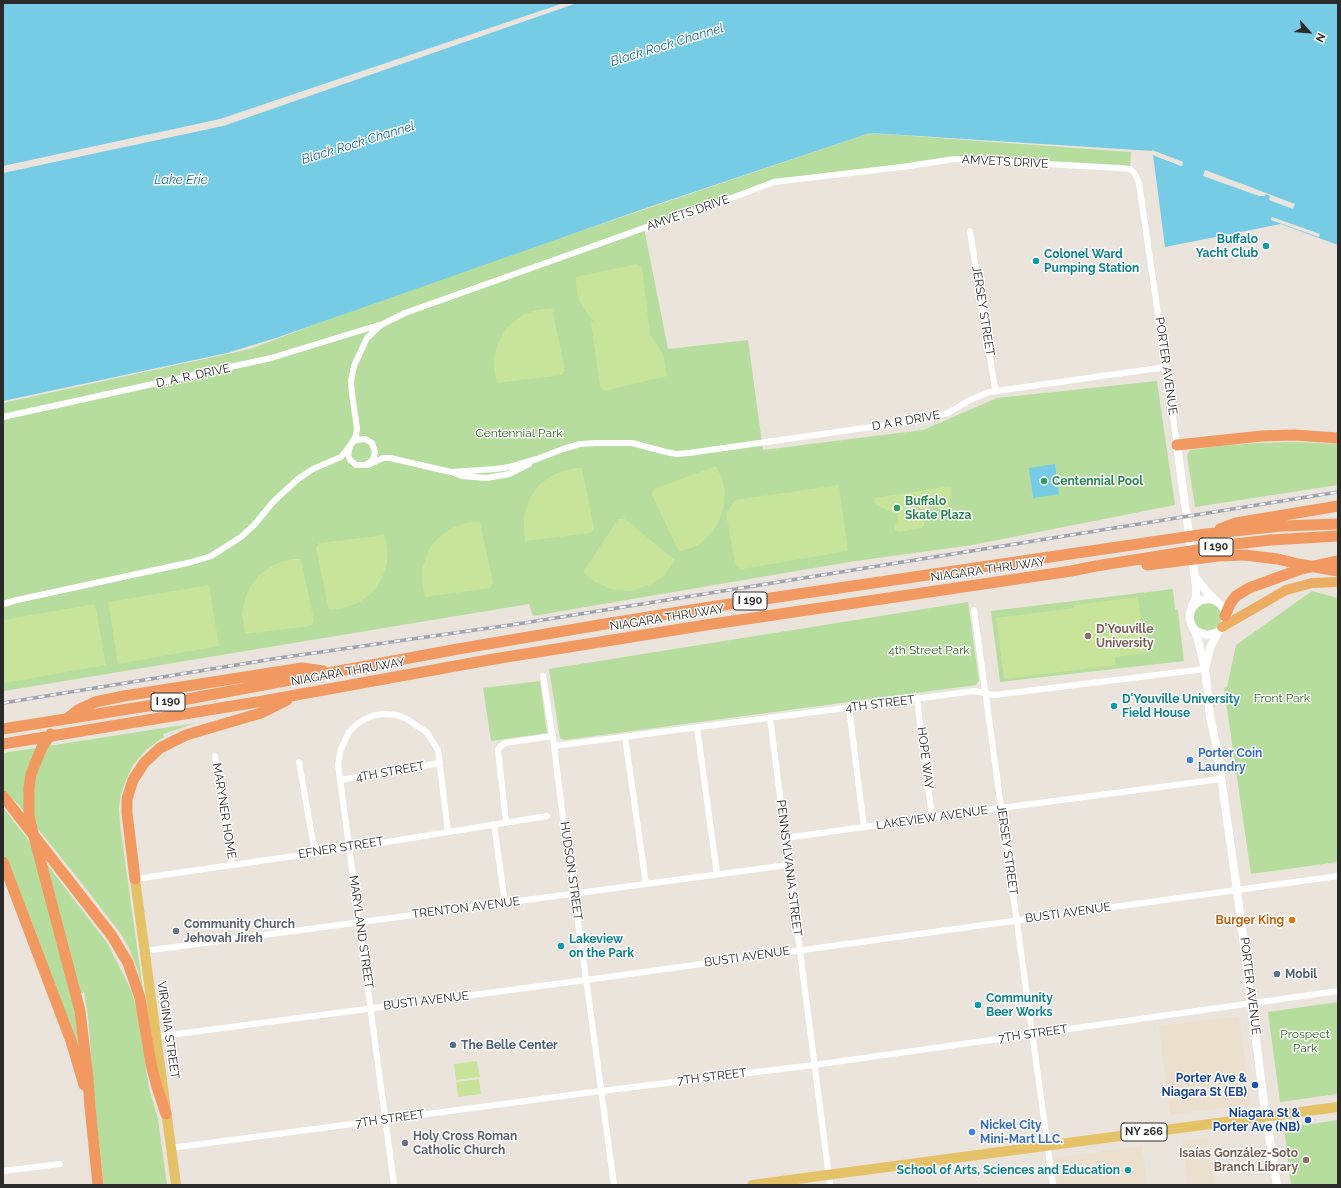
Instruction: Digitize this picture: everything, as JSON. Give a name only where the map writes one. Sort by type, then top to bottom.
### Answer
[{"type":"highway","points":[[1177,445],[1262,436],[1294,435],[1338,438]]},
{"type":"highway","points":[[1206,534],[1236,523],[1338,506]]},
{"type":"highway","name":"NIAGARA THRUWAY","points":[[3,729],[166,703],[458,649],[628,620],[1206,534],[1281,526],[1338,524]]},
{"type":"highway","name":"NIAGARA THRUWAY","points":[[3,744],[501,658],[698,626],[1070,571],[1242,543],[1279,539],[1338,536]]},
{"type":"highway","points":[[1070,571],[1096,573],[1207,557],[1244,555],[1278,559],[1298,564],[1336,565]]},
{"type":"highway","points":[[1226,616],[1230,604],[1236,596],[1242,592],[1293,572],[1336,565]]},
{"type":"highway","points":[[1220,630],[1273,596],[1286,590],[1312,583],[1338,582]]},
{"type":"highway","points":[[98,1185],[83,1031],[76,996],[31,825],[28,801],[29,788],[31,774],[36,760],[46,741],[56,728],[87,705],[95,702],[220,680],[302,668],[332,672]]},
{"type":"highway","points":[[135,879],[127,813],[127,799],[132,780],[147,760],[160,748],[186,735],[261,713],[298,694]]},
{"type":"highway","points":[[3,796],[112,936],[128,963],[140,998],[151,1064],[166,1114]]},
{"type":"highway","points":[[3,862],[72,1041],[90,1107]]},
{"type":"main road","name":"VIRGINIA STREET","points":[[135,879],[176,1185]]},
{"type":"main road","name":"NY 266","points":[[752,1185],[829,1180],[1048,1145],[1338,1107]]},
{"type":"street","name":"AMVETS DRIVE","points":[[357,428],[351,380],[354,366],[368,338],[380,325],[405,313],[644,228],[678,218],[774,182],[902,167],[954,159],[1120,168]]},
{"type":"street","name":"PORTER AVENUE","points":[[1120,168],[1130,169],[1139,183],[1185,494],[1196,597],[1190,614],[1190,620],[1199,643],[1205,669],[1210,716],[1217,749],[1266,1116],[1277,1185]]},
{"type":"street","name":"JERSEY STREET","points":[[970,231],[996,391]]},
{"type":"street","name":"D. A. R. DRIVE","points":[[3,417],[271,358],[380,325]]},
{"type":"street","name":"D A R DRIVE","points":[[390,458],[451,472],[509,467],[537,459],[563,449],[593,443],[632,443],[676,454],[689,453],[935,418],[948,413],[982,395],[996,391],[1166,367]]},
{"type":"street","points":[[357,428],[361,434],[380,452],[390,458]]},
{"type":"street","points":[[3,604],[192,562],[211,556],[241,536],[254,525],[282,493],[298,480],[313,469],[341,457],[356,436],[357,428]]},
{"type":"street","points":[[356,464],[350,460],[348,455],[350,445],[361,438],[371,442],[375,448],[373,460],[368,465]]},
{"type":"street","points":[[336,459],[344,459],[361,466],[368,465],[380,459],[390,458]]},
{"type":"street","points":[[1194,576],[1207,592],[1221,605],[1226,616]]},
{"type":"street","points":[[1192,608],[1195,603],[1206,599],[1216,601]]},
{"type":"street","name":"JERSEY STREET","points":[[974,610],[1053,1185]]},
{"type":"street","name":"PORTER AVENUE","points":[[1205,669],[1210,648],[1225,622],[1226,616]]},
{"type":"street","points":[[1192,626],[1196,631],[1207,635],[1220,630]]},
{"type":"street","name":"4TH STREET","points":[[554,746],[976,691],[994,695],[1205,669]]},
{"type":"street","name":"HUDSON STREET","points":[[543,676],[553,736],[614,1185]]},
{"type":"street","name":"HOPE WAY","points":[[917,699],[932,818]]},
{"type":"street","points":[[848,708],[864,827]]},
{"type":"street","name":"MARYLAND STREET","points":[[394,1185],[338,764],[341,749],[350,732],[357,724],[365,719],[375,716],[385,714],[397,715],[407,719],[424,731],[438,750],[448,832]]},
{"type":"street","name":"PENNSYLVANIA STREET","points":[[770,718],[829,1180]]},
{"type":"street","points":[[697,727],[717,874]]},
{"type":"street","points":[[506,822],[498,750],[506,743],[553,736]]},
{"type":"street","points":[[625,737],[646,884]]},
{"type":"street","name":"MARYNER HOME","points":[[216,756],[232,865]]},
{"type":"street","points":[[299,762],[315,853]]},
{"type":"street","name":"4TH STREET","points":[[340,777],[440,763]]},
{"type":"street","name":"LAKEVIEW AVENUE","points":[[785,838],[1221,779]]},
{"type":"street","name":"EFNER STREET","points":[[135,879],[350,848],[547,816]]},
{"type":"street","points":[[494,824],[505,903]]},
{"type":"street","name":"TRENTON AVENUE","points":[[144,951],[717,874],[788,866]]},
{"type":"street","name":"BUSTI AVENUE","points":[[155,1037],[586,980],[1338,876]]},
{"type":"street","name":"7TH STREET","points":[[171,1148],[601,1091],[814,1065],[1338,991]]},
{"type":"street","points":[[3,1171],[60,1164]]},
{"type":"shaded area","points":[[1239,1016],[1251,1104],[1170,1115],[1159,1026]]},
{"type":"shaded area","points":[[1208,1138],[1214,1185],[1188,1185],[1183,1141]]},
{"type":"shaded area","points":[[1142,1146],[1148,1185],[1057,1185],[1054,1158]]},
{"type":"green space","name":"Centennial Park","points":[[870,133],[1131,152],[1130,169],[954,159],[774,182],[644,228],[668,349],[748,340],[763,450],[923,430],[997,398],[1157,381],[1175,505],[972,545],[849,562],[533,616],[529,604],[4,691],[3,403],[250,349],[398,293]]},
{"type":"green space","points":[[637,264],[642,268],[649,334],[663,354],[667,376],[605,391],[600,387],[591,322],[594,321],[579,300],[576,277]]},
{"type":"green space","points":[[552,308],[565,370],[562,375],[497,383],[494,370],[494,356],[498,343],[505,330],[523,315],[537,310]]},
{"type":"green space","points":[[1295,442],[1338,444],[1338,485],[1195,507],[1187,455],[1190,450],[1218,446]]},
{"type":"green space","points":[[716,466],[722,478],[725,492],[724,506],[720,519],[712,532],[701,543],[679,552],[652,495],[654,489]]},
{"type":"green space","points":[[574,468],[582,468],[594,528],[591,533],[525,541],[524,515],[531,496],[540,484],[553,475]]},
{"type":"green space","points":[[839,485],[848,551],[742,569],[735,564],[726,513],[735,500]]},
{"type":"green space","name":"Buffalo Skate Plaza","points":[[951,486],[952,494],[949,503],[949,510],[944,512],[934,504],[929,506],[928,511],[922,512],[916,503],[912,505],[910,511],[925,518],[924,526],[921,528],[899,532],[896,531],[894,527],[899,516],[875,504],[874,498]]},
{"type":"green space","points":[[618,519],[625,519],[675,560],[663,577],[651,584],[631,591],[609,588],[595,582],[583,572]]},
{"type":"green space","points":[[472,522],[480,522],[493,583],[490,588],[425,597],[422,583],[422,569],[429,549],[438,538],[450,529]]},
{"type":"green space","points":[[385,535],[387,563],[383,576],[376,588],[371,594],[358,603],[344,608],[329,610],[316,548],[319,543]]},
{"type":"green space","points":[[293,559],[301,559],[314,621],[311,626],[245,634],[242,613],[245,599],[250,587],[259,575],[272,566]]},
{"type":"green space","points":[[209,585],[219,646],[118,664],[108,602]]},
{"type":"green space","name":"D'Youville University","points":[[1173,589],[1175,609],[1178,611],[1184,661],[1000,682],[991,611]]},
{"type":"green space","name":"Front Park","points":[[1312,591],[1338,598],[1338,862],[1251,874],[1224,688],[1227,687],[1236,645]]},
{"type":"green space","points":[[1138,597],[1145,653],[1115,657],[1116,665],[1004,679],[996,618],[1074,608],[1074,605]]},
{"type":"green space","name":"4th Street Park","points":[[968,602],[979,681],[976,685],[565,740],[560,738],[549,669]]},
{"type":"green space","points":[[1208,603],[1218,607],[1222,617],[1218,627],[1208,631],[1198,627],[1194,617],[1198,607]]},
{"type":"green space","points":[[95,604],[106,665],[4,683],[3,620]]},
{"type":"green space","points":[[540,681],[547,733],[491,741],[483,688]]},
{"type":"green space","points":[[196,723],[163,734],[164,737],[147,749],[133,765],[121,794],[119,807],[120,825],[144,997],[137,968],[129,948],[121,934],[18,804],[3,789],[3,753]]},
{"type":"green space","points":[[3,807],[108,944],[131,990],[137,1010],[149,1088],[158,1119],[167,1185],[104,1185],[94,1098],[88,1016],[84,992],[72,997],[80,1053],[24,904],[3,853]]},
{"type":"green space","name":"Prospect Park","points":[[1338,1002],[1338,1094],[1280,1102],[1268,1012]]},
{"type":"green space","points":[[477,1061],[480,1077],[456,1080],[454,1064]]},
{"type":"green space","points":[[479,1079],[481,1094],[458,1097],[456,1082]]},
{"type":"green space","points":[[1338,1120],[1338,1185],[1291,1185],[1284,1128]]},
{"type":"water","name":"Lake Erie","points":[[3,3],[1338,3],[1338,245],[1281,224],[1165,247],[1153,155],[1181,166],[1183,162],[1153,151],[870,133],[649,207],[279,337],[227,353],[3,401]]},
{"type":"water","name":"Centennial Pool","points":[[1055,464],[1059,494],[1033,498],[1029,468]]},
{"type":"pier","points":[[564,3],[577,3],[223,126],[3,173],[3,166],[220,119]]},
{"type":"pier","points":[[1152,150],[1183,162],[1182,166],[1153,155]]},
{"type":"pier","points":[[1205,170],[1295,204],[1293,209],[1269,200],[1270,196],[1266,194],[1265,196],[1259,196],[1203,176]]},
{"type":"pier","points":[[1272,217],[1320,234],[1319,237],[1271,220]]},
{"type":"railway","points":[[3,703],[279,658],[524,623],[1338,492]]},
{"type":"place","name":"Buffalo Yacht Club","points":[[1266,246]]},
{"type":"place","name":"Colonel Ward Pumping Station","points":[[1036,261]]},
{"type":"place","name":"Centennial Pool","points":[[1044,481]]},
{"type":"place","name":"Buffalo Skate Plaza","points":[[897,508]]},
{"type":"place","name":"D'Youville University","points":[[1088,636]]},
{"type":"place","name":"D'Youville University Field House","points":[[1114,706]]},
{"type":"place","name":"Porter Coin Laundry","points":[[1190,760]]},
{"type":"place","name":"Burger King","points":[[1292,920]]},
{"type":"place","name":"Community Church Jehovah Jireh","points":[[176,931]]},
{"type":"place","name":"Lakeview on the Park","points":[[561,946]]},
{"type":"place","name":"Mobil","points":[[1277,974]]},
{"type":"place","name":"Community Beer Works","points":[[978,1005]]},
{"type":"place","name":"The Belle Center","points":[[453,1045]]},
{"type":"place","name":"Porter Ave & Niagara St (EB)","points":[[1255,1085]]},
{"type":"place","name":"Niagara St & Porter Ave (NB)","points":[[1308,1120]]},
{"type":"place","name":"Nickel City Mini-Mart LLC.","points":[[972,1132]]},
{"type":"place","name":"Holy Cross Roman Catholic Church","points":[[405,1143]]},
{"type":"place","name":"Isaías González-Soto Branch Library","points":[[1306,1160]]},
{"type":"place","name":"School of Arts, Sciences and Education","points":[[1128,1170]]},
{"type":"water label","name":"Black Rock Channel","points":[[667,45]]},
{"type":"water label","name":"Black Rock Channel","points":[[358,143]]}]
